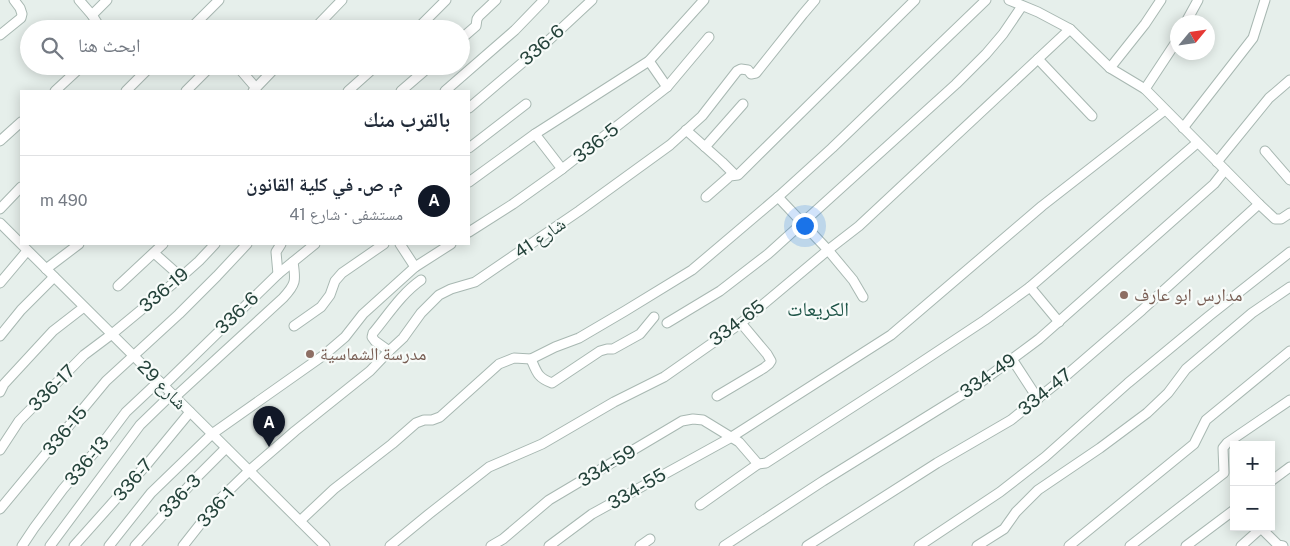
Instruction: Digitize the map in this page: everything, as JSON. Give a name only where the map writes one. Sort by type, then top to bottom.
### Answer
[{"type":"street","points":[[0,35],[21,18],[22,14],[14,0]]},
{"type":"street","points":[[79,0],[95,20]]},
{"type":"street","points":[[92,15],[107,0]]},
{"type":"street","points":[[199,20],[219,0]]},
{"type":"street","points":[[323,20],[342,0]]},
{"type":"street","points":[[426,20],[446,0]]},
{"type":"street","points":[[470,31],[476,26],[476,19],[496,0]]},
{"type":"street","points":[[470,69],[515,30],[544,0]]},
{"type":"street","name":"336-6","points":[[470,107],[549,40],[592,0]]},
{"type":"street","points":[[470,181],[535,134],[649,61],[704,0]]},
{"type":"street","name":"شارع 41","points":[[250,470],[370,371],[403,338],[421,313],[439,295],[451,289],[475,282],[579,211],[670,145],[702,116],[737,71],[741,69],[748,70],[751,74],[756,73],[815,0]]},
{"type":"street","points":[[706,197],[730,176],[738,175],[915,0]]},
{"type":"street","points":[[300,521],[334,489],[416,423],[440,417],[499,364],[514,358],[530,360],[555,347],[579,338],[692,270],[832,148],[986,0]]},
{"type":"street","points":[[1009,0],[1038,12],[1070,29],[1110,68],[1145,89],[1197,143],[1275,218],[1281,218],[1290,213]]},
{"type":"street","points":[[1110,68],[1145,24],[1161,0]]},
{"type":"street","points":[[1190,15],[1198,0]]},
{"type":"street","points":[[1182,128],[1253,38],[1265,0]]},
{"type":"street","points":[[667,323],[720,291],[768,254],[956,84],[1003,34],[1022,6]]},
{"type":"street","name":"334-65","points":[[390,546],[489,467],[542,444],[614,402],[664,377],[740,323],[859,226],[1070,29]]},
{"type":"street","name":"336-5","points":[[470,231],[562,169],[667,87],[709,37]]},
{"type":"street","points":[[1145,89],[1170,51]]},
{"type":"street","points":[[1038,59],[1092,116]]},
{"type":"street","points":[[649,61],[667,87]]},
{"type":"street","points":[[56,90],[72,75]]},
{"type":"street","points":[[127,90],[142,75]]},
{"type":"street","points":[[187,90],[201,75]]},
{"type":"street","points":[[243,75],[254,90],[268,75]]},
{"type":"street","points":[[349,90],[366,75]]},
{"type":"street","points":[[402,90],[420,75]]},
{"type":"street","points":[[446,90],[463,75]]},
{"type":"street","points":[[1217,162],[1269,98],[1290,80]]},
{"type":"street","points":[[470,147],[526,104]]},
{"type":"street","points":[[705,147],[743,104]]},
{"type":"street","name":"334-55","points":[[549,546],[592,514],[730,438],[891,335],[1042,206],[1165,110]]},
{"type":"street","points":[[0,141],[20,123]]},
{"type":"street","points":[[686,130],[734,174]]},
{"type":"street","points":[[535,134],[562,169]]},
{"type":"street","points":[[700,506],[758,464],[766,463],[900,378],[985,320],[1030,287],[1197,143]]},
{"type":"street","points":[[1265,152],[1290,180]]},
{"type":"street","name":"334-49","points":[[724,546],[823,481],[973,388],[1040,339],[1214,184],[1225,170]]},
{"type":"street","points":[[0,209],[20,188]]},
{"type":"street","points":[[778,197],[828,250],[853,280],[863,298]]},
{"type":"street","name":"334-47","points":[[807,546],[937,463],[1011,420],[1142,310],[1259,204]]},
{"type":"street","name":"شارع 29","points":[[1,225],[18,235]]},
{"type":"street","name":"شارع 29","points":[[24,245],[325,546]]},
{"type":"street","points":[[46,269],[78,245]]},
{"type":"street","points":[[118,286],[163,245]]},
{"type":"street","name":"336-19","points":[[112,334],[198,261],[214,245]]},
{"type":"street","name":"336-15","points":[[0,509],[106,381],[192,302],[246,245]]},
{"type":"street","points":[[278,274],[276,252],[280,245]]},
{"type":"street","name":"336-6","points":[[161,383],[278,274],[314,245]]},
{"type":"street","points":[[294,326],[321,306],[330,295],[335,281],[342,273],[383,245]]},
{"type":"street","points":[[401,245],[415,267]]},
{"type":"street","points":[[212,434],[324,355],[346,336],[363,314],[415,267],[449,245]]},
{"type":"street","points":[[0,283],[27,250]]},
{"type":"street","points":[[919,546],[1000,492],[1030,469],[1128,383],[1290,252]]},
{"type":"street","points":[[154,253],[180,276]]},
{"type":"street","points":[[50,546],[140,425],[283,298],[294,286],[293,262]]},
{"type":"street","points":[[0,336],[21,310],[54,277]]},
{"type":"street","points":[[389,351],[375,341],[372,337],[373,333],[400,299],[412,286],[421,280]]},
{"type":"street","points":[[1030,287],[1059,322]]},
{"type":"street","points":[[976,546],[1004,529],[1016,512],[1038,490],[1147,413],[1168,394],[1186,368],[1252,314],[1290,287]]},
{"type":"street","points":[[0,392],[4,384],[53,331],[84,306]]},
{"type":"street","points":[[530,360],[538,375],[552,383],[600,350],[613,349],[640,334],[654,317]]},
{"type":"street","points":[[717,396],[764,368],[771,361],[768,354],[740,323]]},
{"type":"street","name":"336-17","points":[[0,450],[19,421],[41,398],[84,355],[112,334]]},
{"type":"street","points":[[1069,546],[1194,444],[1206,420],[1290,351]]},
{"type":"street","points":[[1012,359],[1038,399]]},
{"type":"street","name":"336-13","points":[[22,546],[58,497],[126,412],[161,383]]},
{"type":"street","points":[[1130,546],[1224,473],[1223,448],[1227,443],[1290,400]]},
{"type":"street","name":"336-7","points":[[74,546],[148,463],[190,412]]},
{"type":"street","name":"334-59","points":[[491,546],[503,539],[549,500],[682,421],[703,420],[739,442],[758,464]]},
{"type":"street","name":"336-7","points":[[109,546],[151,493],[212,434]]},
{"type":"street","name":"336-3","points":[[135,546],[197,477],[226,448]]},
{"type":"street","points":[[1275,478],[1290,467]]},
{"type":"street","name":"336-1","points":[[184,546],[220,499],[250,470]]},
{"type":"street","points":[[1186,546],[1230,513]]},
{"type":"street","points":[[1241,546],[1259,530],[1263,530],[1278,545],[1283,546]]},
{"type":"street","points":[[640,546],[650,539]]},
{"type":"place","name":"مدارس ابو عارف","points":[[1124,295]]},
{"type":"place","name":"مدرسة الشماسية","points":[[310,354]]},
{"type":"place","name":"م. ص. في كلية القانون","points":[[269,447]]},
{"type":"district","name":"الكريعات","points":[[818,309]]}]
